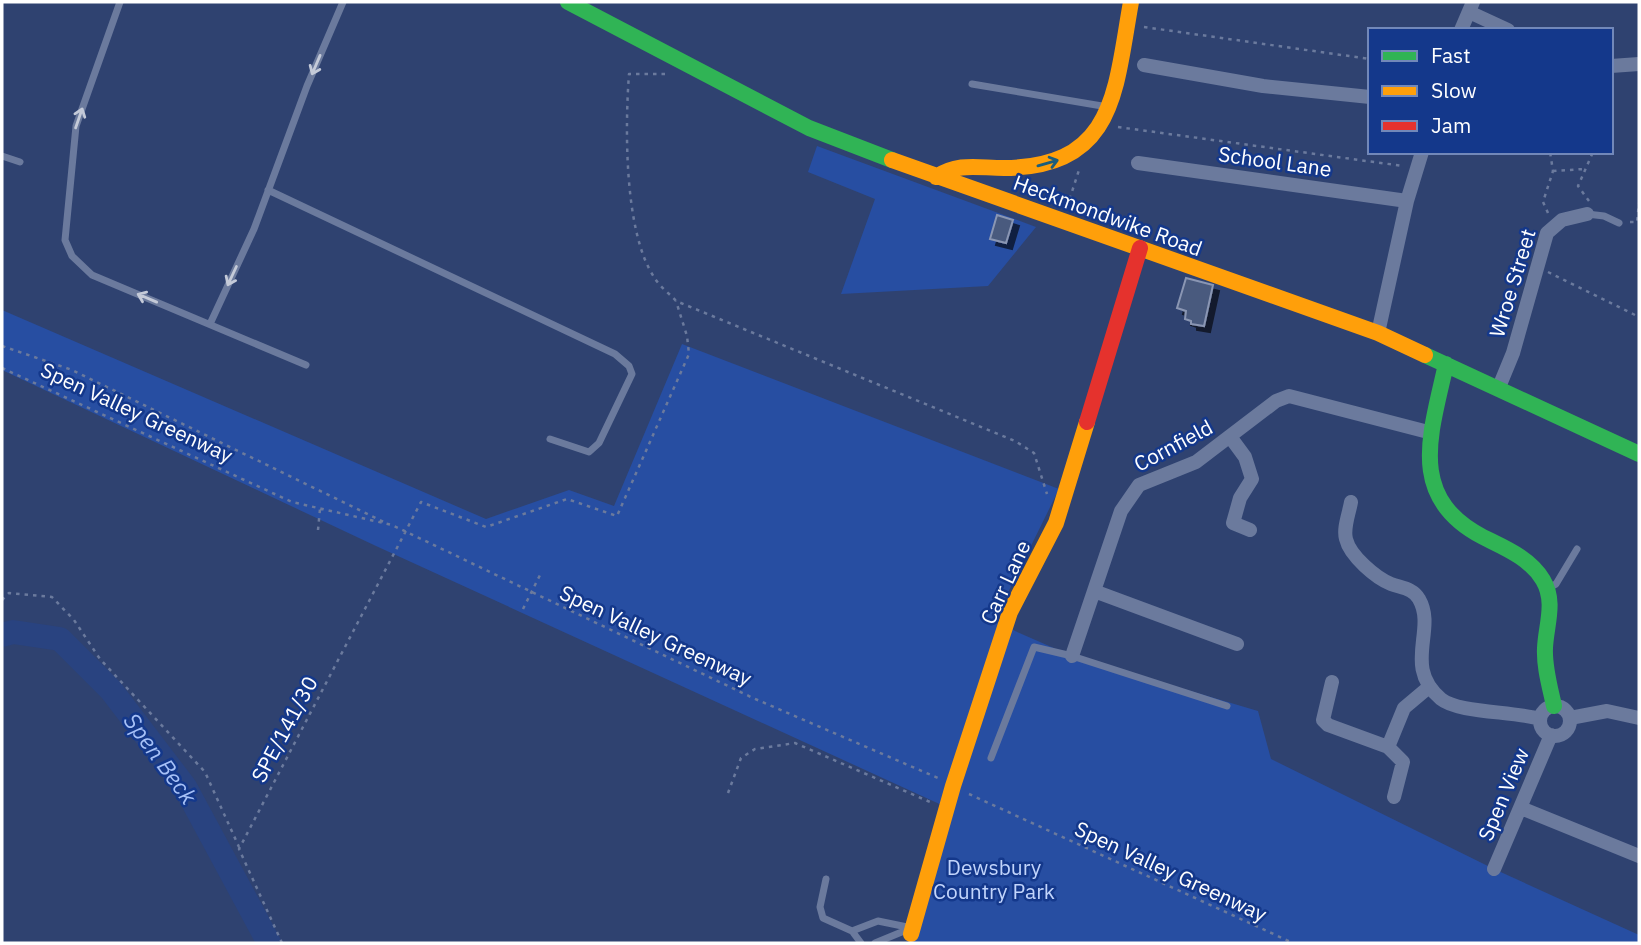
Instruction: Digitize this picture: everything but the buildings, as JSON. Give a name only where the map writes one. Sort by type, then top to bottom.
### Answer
[{"type":"street","name":"Heckmondwike Road","points":[[568,2],[809,128],[936,177],[1378,333],[1639,454]]},
{"type":"street","points":[[936,177],[952,165],[1018,169],[1044,166],[1086,147],[1102,125],[1108,107],[1123,54],[1131,2]]},
{"type":"street","points":[[1462,28],[1471,7],[1505,28]]},
{"type":"street","points":[[1613,66],[1639,64]]},
{"type":"street","points":[[1144,65],[1263,86],[1368,97]]},
{"type":"street","points":[[1378,333],[1407,201],[1421,154]]},
{"type":"street","name":"School Lane","points":[[1139,163],[1407,201]]},
{"type":"street","name":"Wroe Street","points":[[1499,387],[1513,353],[1535,267],[1547,233],[1553,224],[1587,214]]},
{"type":"street","name":"Carr Lane","points":[[912,931],[953,786],[1010,612],[1056,523],[1140,248]]},
{"type":"street","points":[[1446,364],[1432,433],[1430,483],[1435,498],[1452,518],[1469,530],[1512,551],[1531,567],[1547,588],[1551,619],[1545,647],[1554,706]]},
{"type":"street","name":"Cornfield","points":[[1072,656],[1121,512],[1139,485],[1196,462],[1231,438],[1276,401],[1289,396],[1432,433]]},
{"type":"street","points":[[1231,438],[1245,457],[1252,480],[1240,498],[1233,523],[1250,530]]},
{"type":"street","points":[[1351,502],[1345,532],[1351,550],[1384,580],[1411,591],[1419,598],[1423,610],[1423,674],[1429,687],[1443,701],[1457,708],[1481,709],[1540,719],[1545,710],[1554,706],[1566,710],[1570,718],[1606,711],[1639,718]]},
{"type":"street","points":[[1094,591],[1237,644]]},
{"type":"street","points":[[1332,682],[1322,720],[1328,725],[1388,747],[1403,762],[1394,797]]},
{"type":"street","points":[[1388,747],[1404,708],[1429,687]]},
{"type":"street","name":"Spen View","points":[[1540,719],[1543,729],[1551,735],[1565,732],[1570,718]]},
{"type":"street","name":"Spen View","points":[[1494,869],[1551,735]]},
{"type":"street","points":[[1521,808],[1639,856]]},
{"type":"lane","points":[[120,2],[76,126],[65,240],[72,257],[92,275],[306,365]]},
{"type":"lane","points":[[210,324],[254,229],[343,2]]},
{"type":"lane","points":[[972,84],[1108,107]]},
{"type":"lane","points":[[2,156],[20,162]]},
{"type":"lane","points":[[268,190],[615,354],[629,366],[632,374],[599,443],[589,452],[550,439]]},
{"type":"lane","points":[[1587,214],[1604,216],[1619,223]]},
{"type":"lane","points":[[1547,588],[1561,577],[1577,549]]},
{"type":"lane","points":[[991,758],[1034,648],[1072,656],[1227,706]]},
{"type":"lane","points":[[826,879],[820,907],[823,918],[852,931],[861,943]]},
{"type":"lane","points":[[852,931],[878,921],[912,931]]},
{"type":"lane","points":[[876,943],[912,931]]},
{"type":"path","points":[[1126,24],[1368,59]]},
{"type":"path","points":[[684,65],[679,75],[629,74],[627,106],[638,240],[654,277],[676,301],[1015,441],[1034,453],[1049,500]]},
{"type":"path","points":[[1102,125],[1416,170]]},
{"type":"path","points":[[1063,220],[1086,147]]},
{"type":"path","points":[[1550,154],[1553,171],[1543,202],[1553,224]]},
{"type":"path","points":[[1587,214],[1588,199],[1578,186],[1592,154]]},
{"type":"path","points":[[1553,171],[1585,169]]},
{"type":"path","points":[[1619,223],[1637,222],[1639,203]]},
{"type":"path","points":[[1535,267],[1639,317]]},
{"type":"path","name":"SPE/141/30","points":[[239,849],[421,502],[486,527],[567,499],[617,516],[688,354],[687,336],[676,301]]},
{"type":"path","points":[[2,346],[72,370],[391,525]]},
{"type":"path","name":"Spen Valley Greenway","points":[[2,368],[292,502],[391,525],[754,698],[908,764],[1293,943]]},
{"type":"path","points":[[140,430],[143,424]]},
{"type":"path","points":[[318,530],[320,509]]},
{"type":"path","points":[[523,609],[541,573]]},
{"type":"path","points":[[2,600],[9,593],[52,597],[74,620],[100,659],[205,772],[282,943]]},
{"type":"path","points":[[728,793],[741,758],[755,749],[795,743],[946,809]]},
{"type":"green space","points":[[817,146],[1036,227],[988,286],[841,294],[875,199],[808,172]]},
{"type":"green space","name":"Dewsbury Country Park","points":[[2,310],[486,519],[569,490],[614,506],[682,344],[1059,489],[996,617],[1015,631],[1072,656],[1258,711],[1271,759],[1494,869],[1639,935],[1639,943],[910,943],[946,807],[376,546],[2,370]]},
{"type":"waterway","name":"Spen Beck","points":[[2,635],[13,632],[60,639],[111,690],[185,787],[269,943]]},
{"type":"traffic: fast","points":[[568,2],[809,128],[892,160]]},
{"type":"traffic: fast","points":[[1425,355],[1639,454]]},
{"type":"traffic: fast","points":[[1446,364],[1431,439],[1430,461],[1434,483],[1443,503],[1459,521],[1524,560],[1543,580],[1550,605],[1545,662],[1554,706]]},
{"type":"traffic: slow","points":[[936,177],[961,168],[1004,168],[1041,164],[1069,154],[1089,138],[1104,118],[1113,93],[1131,2]]},
{"type":"traffic: slow","points":[[892,160],[1378,333],[1425,355]]},
{"type":"traffic: slow","points":[[911,934],[953,786],[1010,612],[1056,523],[1087,422]]},
{"type":"traffic: jam","points":[[1087,422],[1140,248]]}]
